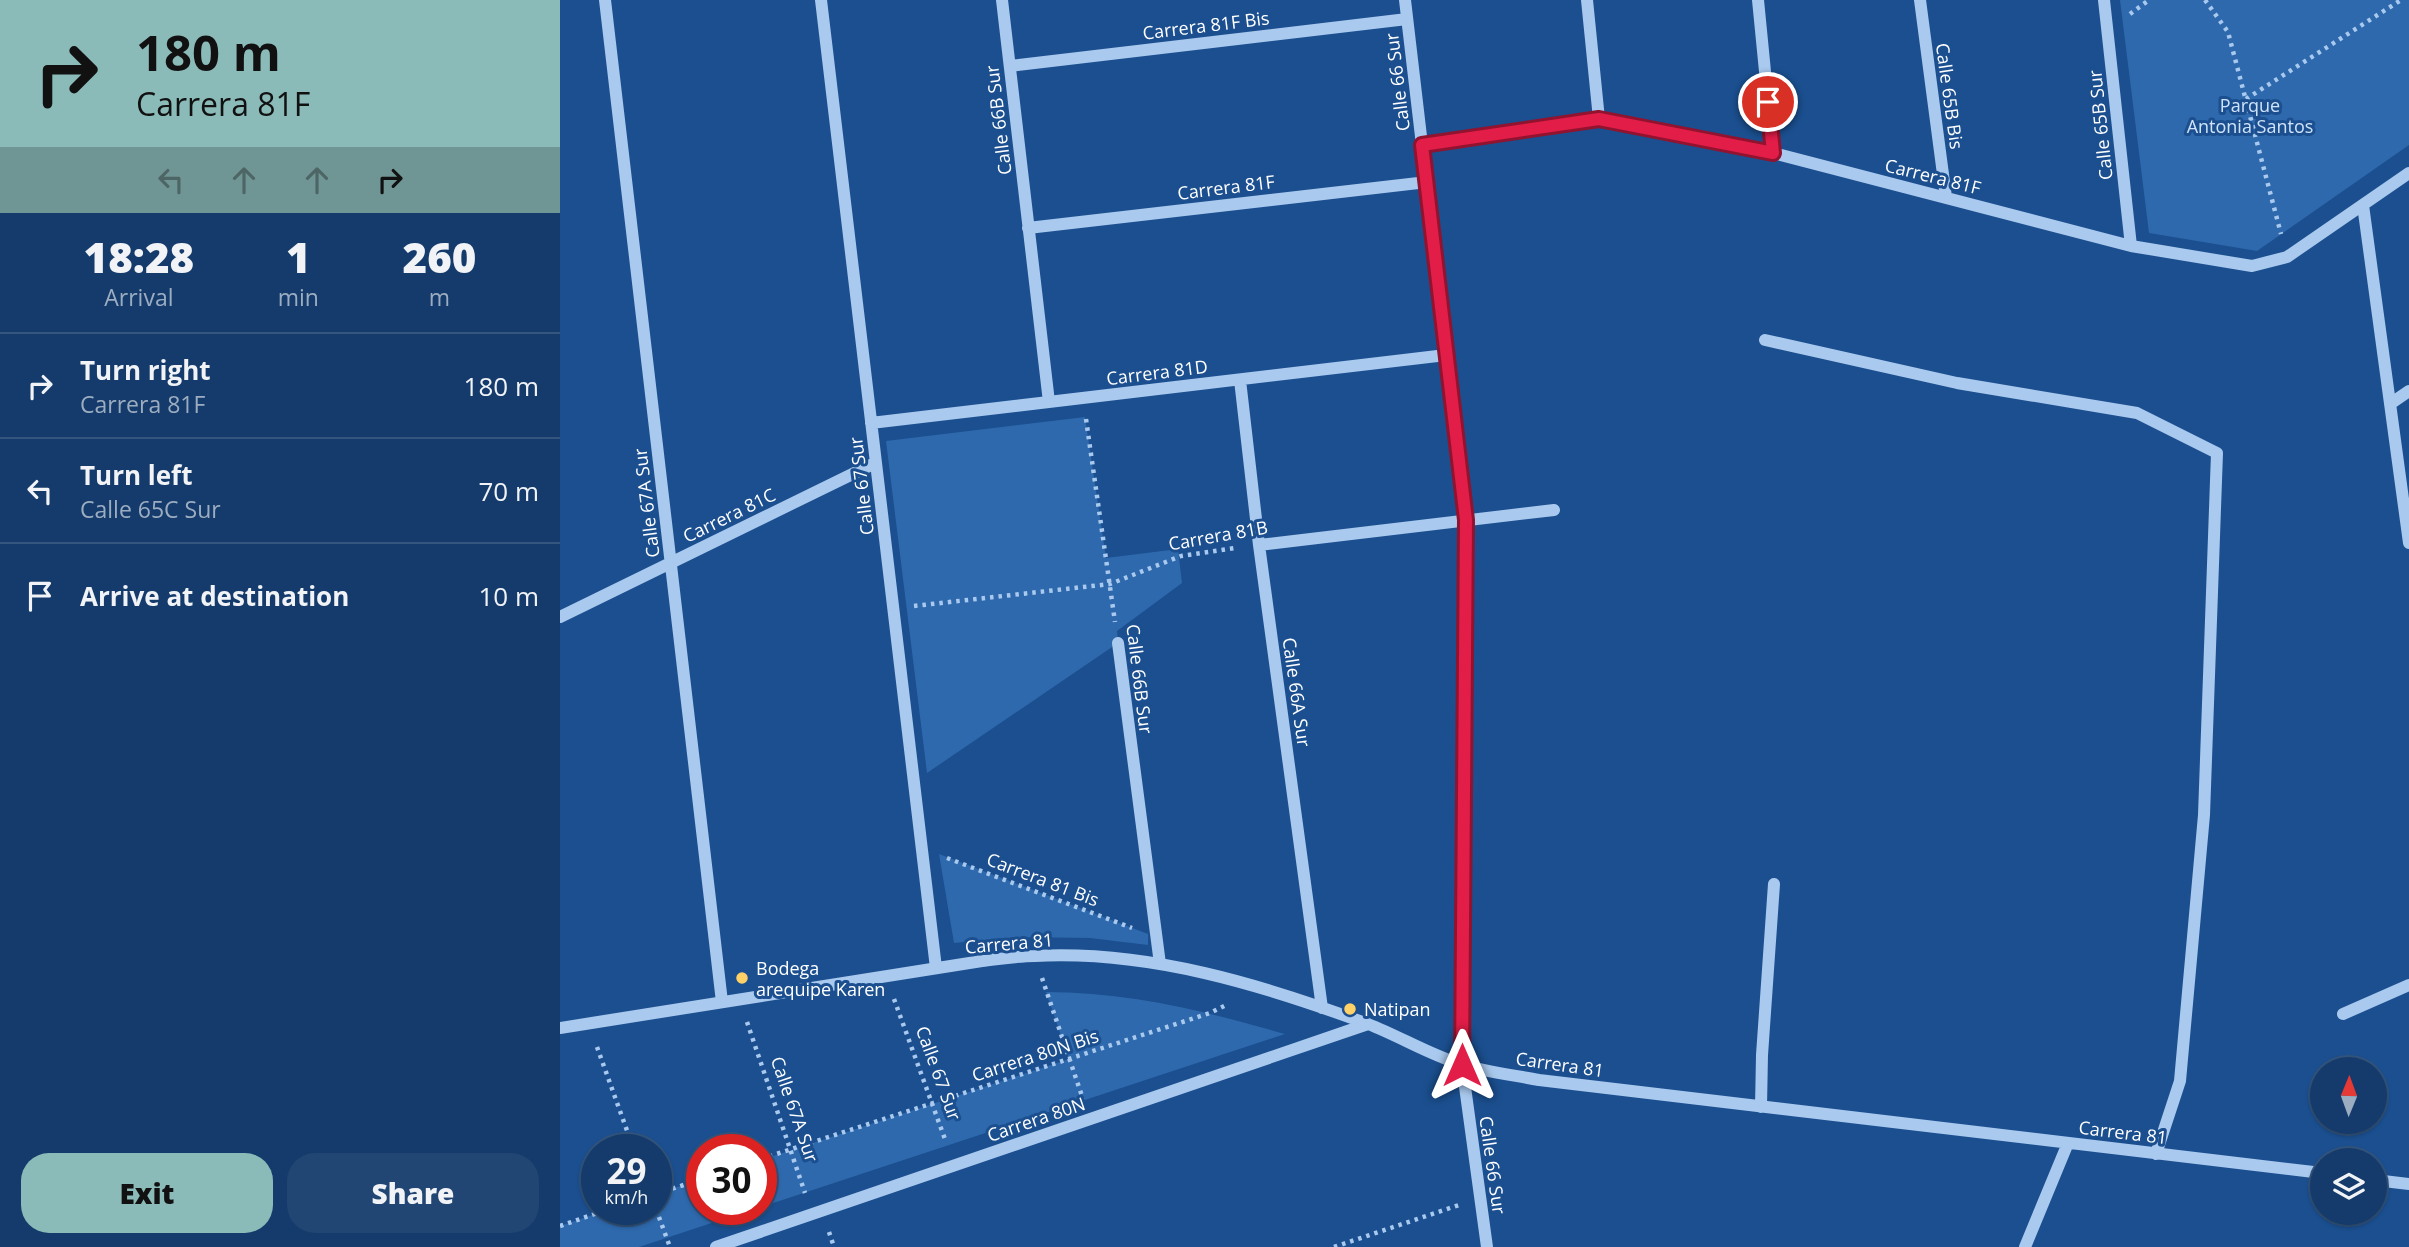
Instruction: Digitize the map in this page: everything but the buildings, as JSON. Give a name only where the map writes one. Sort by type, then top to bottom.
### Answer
[{"type":"street","name":"Calle 67A Sur","points":[[605,0],[722,1002]]},
{"type":"street","name":"Calle 67 Sur","points":[[821,0],[936,968]]},
{"type":"street","name":"Calle 66B Sur","points":[[1002,0],[1049,402]]},
{"type":"street","name":"Calle 66 Sur","points":[[1405,0],[1466,520],[1462,1065],[1487,1247]]},
{"type":"street","points":[[1587,0],[1599,119]]},
{"type":"street","points":[[1758,0],[1773,153]]},
{"type":"street","name":"Calle 65B Bis","points":[[1920,0],[1946,197]]},
{"type":"street","name":"Calle 65B Sur","points":[[2104,0],[2131,246]]},
{"type":"street","name":"Carrera 81F Bis","points":[[1010,66],[1407,19]]},
{"type":"street","name":"Carrera 81F","points":[[1422,145],[1599,119],[1773,153],[2131,246],[2252,266],[2287,257],[2409,173]]},
{"type":"street","name":"Carrera 81F","points":[[1028,228],[1427,182]]},
{"type":"street","points":[[2363,205],[2409,543]]},
{"type":"street","points":[[1765,340],[1957,383],[2137,413],[2217,453],[2202,841],[2180,1081],[2156,1154]]},
{"type":"street","name":"Carrera 81D","points":[[871,423],[1447,355]]},
{"type":"street","name":"Calle 66A Sur","points":[[1240,380],[1259,545],[1322,1008]]},
{"type":"street","points":[[2390,404],[2409,391]]},
{"type":"street","name":"Carrera 81C","points":[[560,617],[875,463]]},
{"type":"street","name":"Carrera 81B","points":[[1259,545],[1553,510]]},
{"type":"street","name":"Calle 66B Sur","points":[[1118,643],[1160,964]]},
{"type":"street","points":[[1761,1107],[1774,884]]},
{"type":"street","name":"Carrera 81","points":[[560,1028],[936,968],[1036,956],[1096,957],[1160,964],[1232,980],[1368,1024],[1462,1065],[1539,1080],[2310,1172]]},
{"type":"street","points":[[2343,1014],[2409,985]]},
{"type":"street","name":"Carrera 80N","points":[[716,1247],[1368,1024]]},
{"type":"street","points":[[2025,1247],[2068,1143]]},
{"type":"street","points":[[2387,1181],[2409,1184]]},
{"type":"path","points":[[2205,0],[2228,32],[2287,257]]},
{"type":"path","points":[[2246,99],[2401,0]]},
{"type":"path","name":"Calle 66B Sur","points":[[1083,398],[1118,643]]},
{"type":"path","name":"Carrera 81B","points":[[893,608],[1110,584],[1181,556],[1259,545]]},
{"type":"path","name":"Carrera 81 Bis","points":[[921,849],[1156,937]]},
{"type":"path","points":[[1042,977],[1090,1119]]},
{"type":"path","name":"Calle 67 Sur","points":[[891,992],[955,1165]]},
{"type":"path","name":"Carrera 80N Bis","points":[[777,1154],[1210,1013],[1237,1000]]},
{"type":"path","name":"Calle 67A Sur","points":[[744,1014],[812,1214]]},
{"type":"path","points":[[594,1039],[628,1134]]},
{"type":"path","points":[[1334,1247],[1480,1198]]},
{"type":"path","points":[[560,1226],[581,1219]]},
{"type":"path","points":[[662,1225],[670,1247]]},
{"type":"green space","name":"Parque Antonia Santos","points":[[2120,0],[2409,0],[2409,145],[2257,251],[2149,233]]},
{"type":"green space","points":[[1085,417],[1106,558],[1178,549],[1182,583],[1117,631],[1118,643],[927,773],[886,441]]},
{"type":"green space","points":[[939,854],[1148,934],[1148,945],[1090,938],[1019,937],[954,943]]},
{"type":"green space","points":[[1046,992],[1107,995],[1167,1004],[1285,1034],[777,1202],[777,1155],[1069,1059]]},
{"type":"green space","points":[[686,1184],[686,1225],[706,1225],[639,1247],[560,1247],[560,1226],[581,1219],[581,1225],[672,1225],[672,1189]]},
{"type":"place","name":"Bodega arequipe Karen","points":[[742,978]]},
{"type":"place","name":"Natipan","points":[[1350,1009]]},
{"type":"route","points":[[1462,1065],[1466,520],[1422,145],[1599,119],[1773,153],[1768,102]]}]
